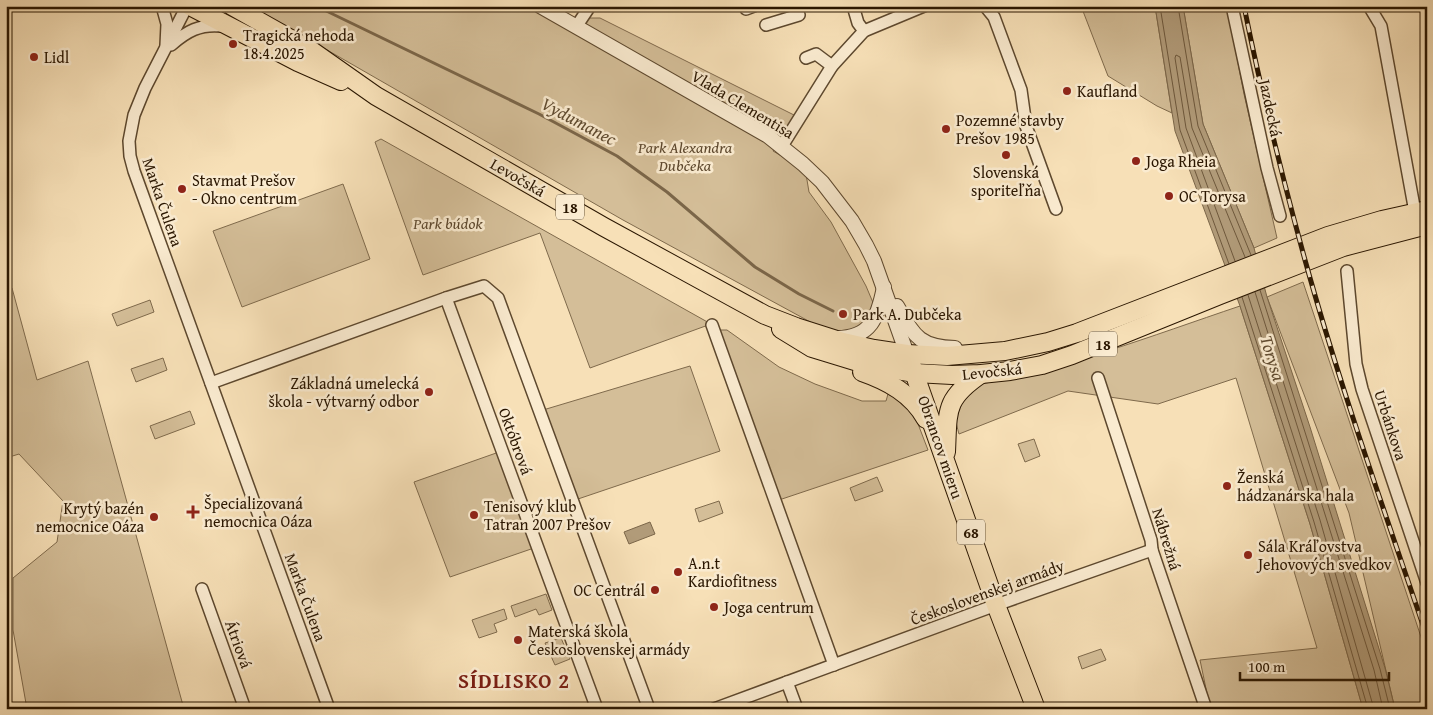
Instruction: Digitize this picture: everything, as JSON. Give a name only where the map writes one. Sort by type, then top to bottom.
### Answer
[{"type":"main road","name":"Levočská","points":[[189,6],[298,62],[376,96]]},
{"type":"main road","name":"Levočská","points":[[232,6],[243,10],[312,51],[376,96],[604,227],[765,315],[861,363],[915,373],[952,375],[981,374],[1042,365],[1072,355],[1217,287]]},
{"type":"main road","name":"18","points":[[1217,287],[1276,264],[1328,236],[1421,211]]},
{"type":"main road","name":"18","points":[[1276,264],[1427,226]]},
{"type":"main road","name":"Levočská","points":[[817,342],[908,354],[952,356],[1005,351],[1048,342],[1217,287]]},
{"type":"main road","points":[[817,342],[840,364],[881,379],[897,388],[914,402],[922,413],[945,460]]},
{"type":"main road","name":"Obrancov mieru","points":[[908,354],[996,605],[1036,709]]},
{"type":"main road","name":"68","points":[[945,460],[948,416],[951,405],[956,394],[981,374]]},
{"type":"street","points":[[162,6],[167,24],[166,49]]},
{"type":"street","name":"Marka Čulena","points":[[189,6],[145,88],[134,115],[129,142],[130,156],[329,709]]},
{"type":"street","name":"Vlada Clementisa","points":[[540,6],[768,136],[822,182],[852,221],[874,261],[908,354]]},
{"type":"street","points":[[576,27],[590,6]]},
{"type":"street","points":[[766,26],[799,15],[796,6]]},
{"type":"street","points":[[853,6],[858,23],[864,31]]},
{"type":"street","points":[[782,146],[832,66],[864,31],[924,6]]},
{"type":"street","points":[[984,6],[994,17],[1021,90],[1026,126],[1056,209]]},
{"type":"street","name":"Jazdecká","points":[[1232,6],[1267,168],[1280,216]]},
{"type":"street","points":[[1369,6],[1381,26],[1421,211]]},
{"type":"street","points":[[166,49],[180,36],[195,28],[212,25],[230,27]]},
{"type":"street","points":[[806,58],[816,54],[832,66]]},
{"type":"street","name":"Urbánkova","points":[[1347,271],[1356,364],[1362,389],[1427,584]]},
{"type":"street","points":[[211,383],[402,313],[484,286],[498,298],[649,709]]},
{"type":"street","points":[[884,286],[898,306],[908,327],[918,338],[929,345],[957,348],[1048,342]]},
{"type":"street","points":[[817,342],[848,338],[861,333],[874,320],[884,286]]},
{"type":"street","name":"Októbrová","points":[[446,298],[598,709]]},
{"type":"street","points":[[712,325],[834,665]]},
{"type":"street","name":"Nábrežná","points":[[1098,378],[1152,542],[1152,550],[1206,709]]},
{"type":"street","name":"Československej armády","points":[[714,709],[996,605],[1152,550]]},
{"type":"street","name":"Átriová","points":[[202,589],[245,709]]},
{"type":"street","points":[[788,682],[797,709]]},
{"type":"green space","name":"Park Alexandra Dubčeka","points":[[248,6],[541,6],[562,18],[600,18],[796,116],[773,151],[795,164],[806,174],[809,192],[831,222],[866,286],[874,305],[860,327],[840,332],[825,330],[623,220]]},
{"type":"green space","points":[[1081,6],[1155,6],[1172,113],[1108,76]]},
{"type":"green space","points":[[1183,6],[1227,6],[1244,94],[1277,238],[1254,248],[1203,124]]},
{"type":"green space","name":"Park búdok","points":[[381,139],[711,324],[590,368],[540,233],[423,275],[375,142]]},
{"type":"green space","points":[[343,184],[370,259],[242,307],[213,231]]},
{"type":"green space","points":[[1303,282],[1427,655],[1427,709],[1395,709],[1349,513],[1267,297]]},
{"type":"green space","points":[[12,288],[37,380],[88,361],[184,709],[27,709],[13,630],[13,578],[57,542],[63,501],[19,454],[6,458],[6,289]]},
{"type":"green space","points":[[150,300],[154,312],[117,326],[112,314]]},
{"type":"green space","points":[[1240,306],[1310,524],[1363,709],[1208,709],[1209,703],[1200,660],[1317,648],[1236,378],[1158,404],[1068,391],[959,434],[956,419],[957,408],[961,398],[970,386],[1073,362]]},
{"type":"green space","points":[[719,330],[727,330],[779,367],[815,384],[862,401],[886,401],[888,394],[910,403],[928,450],[779,500]]},
{"type":"green space","points":[[163,358],[167,370],[136,382],[131,369]]},
{"type":"green space","points":[[690,366],[720,451],[575,500],[543,410]]},
{"type":"green space","points":[[190,411],[195,424],[155,439],[150,426]]},
{"type":"green space","points":[[1034,439],[1040,456],[1025,462],[1018,444]]},
{"type":"green space","name":"Tenisový klub Tatran 2007 Prešov","points":[[499,452],[534,548],[450,577],[414,482]]},
{"type":"green space","points":[[877,477],[883,491],[855,501],[850,488]]},
{"type":"green space","points":[[719,501],[723,513],[699,522],[695,509]]},
{"type":"green space","points":[[546,594],[552,610],[539,615],[536,609],[515,617],[511,606]]},
{"type":"green space","points":[[504,609],[507,619],[494,624],[497,632],[479,638],[472,620]]},
{"type":"green space","points":[[561,638],[570,659],[555,665],[545,643]]},
{"type":"green space","points":[[1101,649],[1106,660],[1082,669],[1078,657]]},
{"type":"water","name":"Torysa","points":[[1155,6],[1183,6],[1203,124],[1254,248],[1267,297],[1310,427],[1385,668],[1395,709],[1363,709],[1310,524],[1240,306],[1175,131]]},
{"type":"water","points":[[650,522],[655,534],[629,544],[624,532]]},
{"type":"waterway","name":"Vydumanec","points":[[316,6],[539,114],[617,156],[667,192],[755,267],[799,294],[833,311]]},
{"type":"railway","points":[[1244,6],[1280,165],[1319,308],[1363,449],[1427,637]]},
{"type":"place","name":"Tragická nehoda 18.4.2025","points":[[233,44]]},
{"type":"place","name":"Lidl","points":[[34,57]]},
{"type":"place","name":"Kaufland","points":[[1067,91]]},
{"type":"place","name":"Pozemné stavby Prešov 1985","points":[[946,129]]},
{"type":"place","name":"Slovenská sporiteľňa","points":[[1006,155]]},
{"type":"place","name":"Joga Rheia","points":[[1136,161]]},
{"type":"place","name":"Stavmat Prešov - Okno centrum","points":[[182,189]]},
{"type":"place","name":"OC Torysa","points":[[1169,196]]},
{"type":"place","name":"Park A. Dubčeka","points":[[843,314]]},
{"type":"place","name":"Základná umelecká škola - výtvarný odbor","points":[[429,392]]},
{"type":"place","name":"Ženská hádzanárska hala","points":[[1227,486]]},
{"type":"place","name":"Špecializovaná nemocnica Oáza","points":[[193,512]]},
{"type":"place","name":"Tenisový klub Tatran 2007 Prešov","points":[[474,515]]},
{"type":"place","name":"Krytý bazén nemocnice Oáza","points":[[154,517]]},
{"type":"place","name":"Sála Kráľovstva Jehovových svedkov","points":[[1248,555]]},
{"type":"place","name":"A.n.t Kardiofitness","points":[[678,572]]},
{"type":"place","name":"OC Centrál","points":[[655,590]]},
{"type":"place","name":"Joga centrum","points":[[714,607]]},
{"type":"place","name":"Materská škola Československej armády","points":[[518,640]]},
{"type":"district","name":"SÍDLISKO 2","points":[[514,680]]}]
